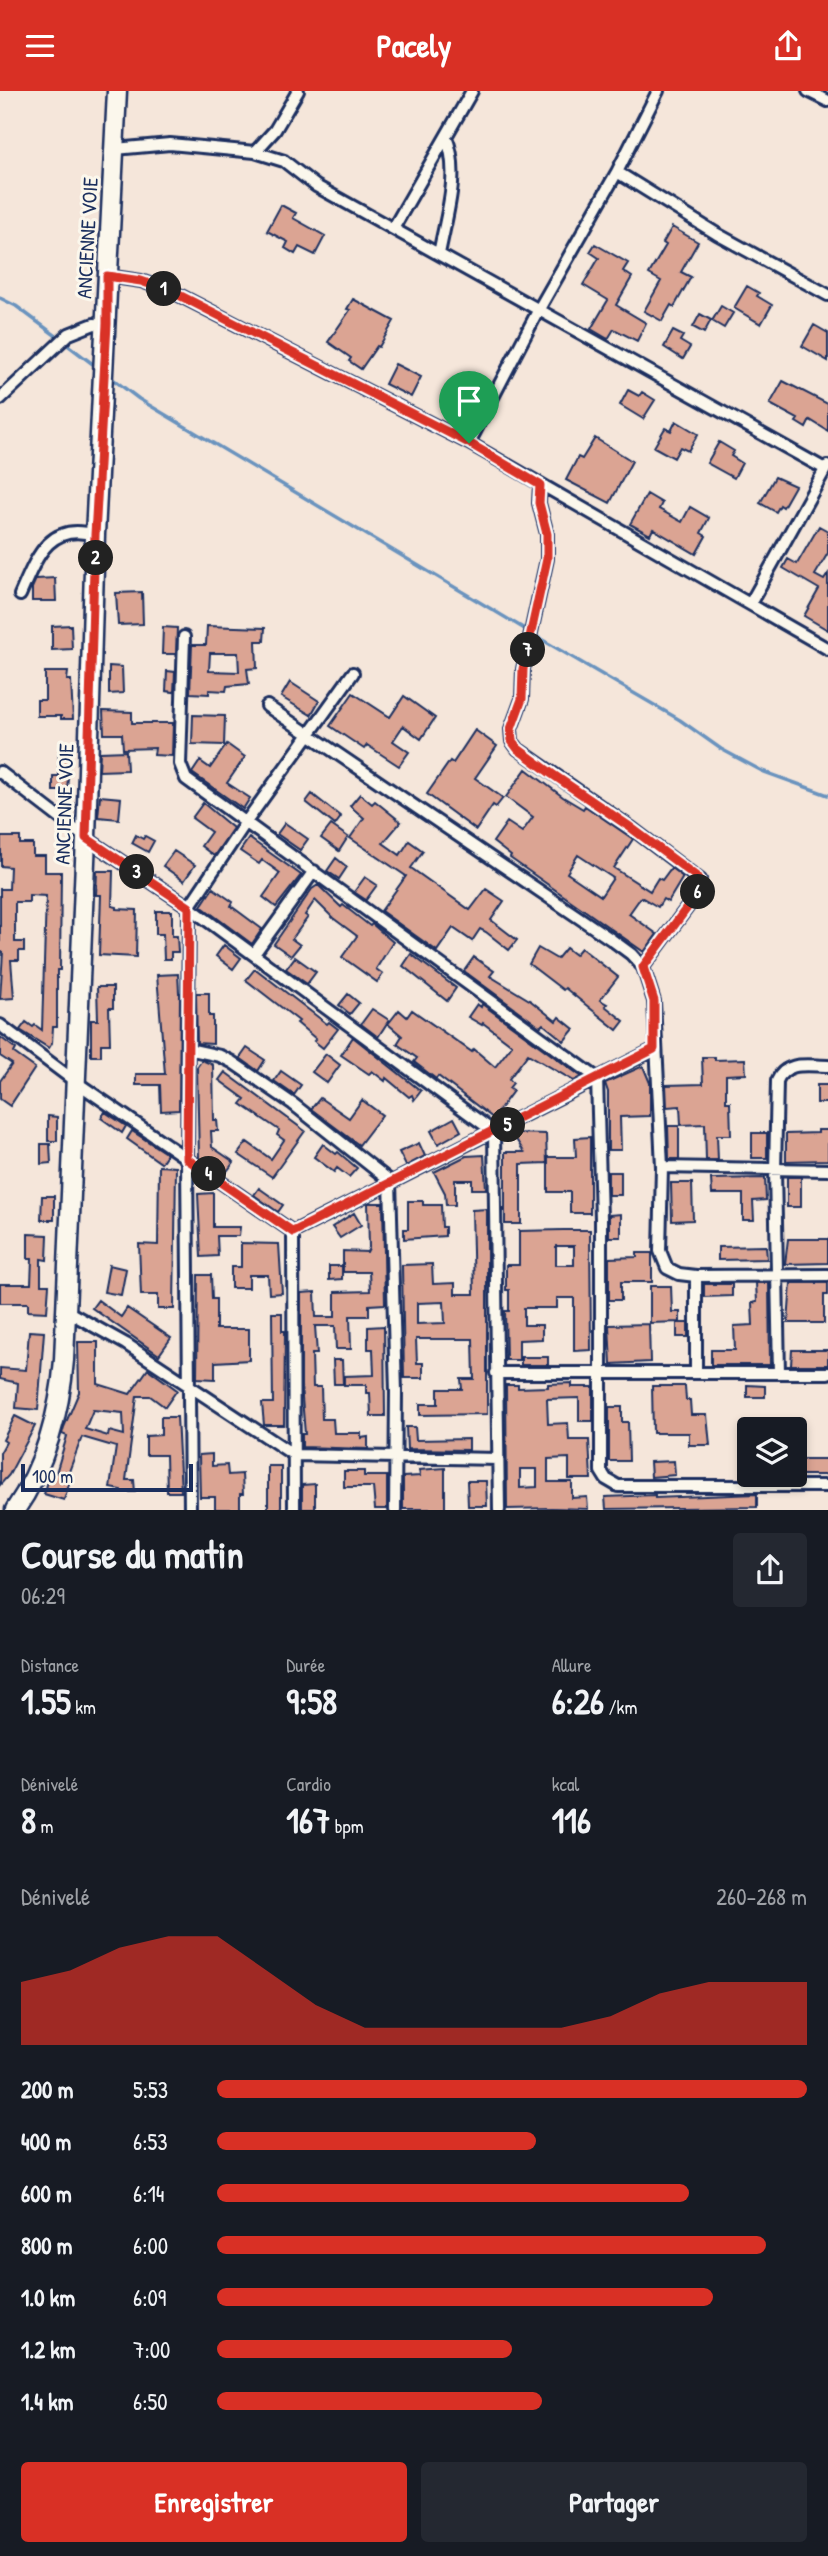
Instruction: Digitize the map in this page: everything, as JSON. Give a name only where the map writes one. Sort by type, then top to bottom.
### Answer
[{"type":"main road","name":"ANCIENNE VOIE","points":[[15,1510],[34,1475],[55,1415],[62,1380],[86,838],[95,535],[117,91]]},
{"type":"street","points":[[255,152],[275,130],[298,91]]},
{"type":"street","points":[[394,227],[472,91]]},
{"type":"street","points":[[469,443],[539,309],[617,172],[658,91]]},
{"type":"street","points":[[808,91],[828,101]]},
{"type":"street","points":[[439,254],[452,176],[452,155],[446,137]]},
{"type":"street","points":[[114,149],[170,143],[255,152],[284,161],[316,186],[826,466],[750,604]]},
{"type":"street","points":[[617,172],[717,234],[828,295]]},
{"type":"street","points":[[107,276],[159,286],[469,443],[828,649]]},
{"type":"street","points":[[0,399],[69,334],[94,324],[107,324]]},
{"type":"street","points":[[540,485],[539,503],[547,534],[547,559],[523,669],[522,699],[510,735],[518,749],[630,827],[700,880],[698,893],[643,967]]},
{"type":"street","points":[[20,595],[38,556],[55,538],[72,531],[95,535]]},
{"type":"street","points":[[184,637],[181,771],[189,782],[597,1078]]},
{"type":"street","points":[[190,1510],[187,1159],[189,907],[246,822],[354,673]]},
{"type":"street","points":[[267,706],[612,940],[643,967],[654,1001],[654,1049],[662,1167],[660,1251],[667,1268],[673,1272],[696,1276],[828,1275]]},
{"type":"street","points":[[0,772],[86,838],[189,907],[494,1132]]},
{"type":"street","points":[[254,954],[314,871]]},
{"type":"street","points":[[0,1025],[76,1082],[293,1232]]},
{"type":"street","points":[[188,1049],[220,1056],[232,1062],[293,1104],[390,1181],[396,1391],[395,1510]]},
{"type":"street","points":[[293,1232],[654,1049]]},
{"type":"street","points":[[779,1373],[776,1087],[781,1072],[792,1066],[828,1066]]},
{"type":"street","points":[[597,1078],[601,1219],[601,1471],[612,1484],[618,1486],[828,1486]]},
{"type":"street","points":[[494,1132],[499,1510]]},
{"type":"street","points":[[662,1167],[828,1170]]},
{"type":"street","points":[[293,1232],[294,1510]]},
{"type":"street","points":[[696,1276],[696,1373]]},
{"type":"street","points":[[65,1310],[126,1345],[294,1455],[498,1459]]},
{"type":"street","points":[[496,1373],[828,1373]]},
{"type":"building","points":[[281,205],[296,213],[293,218],[325,236],[315,255],[299,247],[295,254],[285,248],[288,242],[267,231]]},
{"type":"building","points":[[672,227],[698,242],[681,272],[691,277],[674,307],[671,305],[662,321],[644,311],[661,281],[649,274],[666,245],[663,243]]},
{"type":"building","points":[[595,244],[628,263],[623,271],[632,277],[616,305],[646,323],[637,341],[614,329],[608,339],[591,329],[608,300],[583,285],[599,258],[590,252]]},
{"type":"building","points":[[747,286],[772,305],[761,324],[734,308]]},
{"type":"building","points":[[353,299],[394,321],[379,347],[377,346],[361,369],[349,361],[351,358],[328,342],[350,310],[347,309]]},
{"type":"building","points":[[721,306],[733,313],[724,328],[712,321]]},
{"type":"building","points":[[700,314],[711,320],[704,333],[693,327]]},
{"type":"building","points":[[814,325],[828,333],[828,361],[802,346]]},
{"type":"building","points":[[673,331],[683,336],[680,341],[690,347],[683,359],[664,347]]},
{"type":"building","points":[[395,364],[421,377],[411,397],[385,384]]},
{"type":"building","points":[[783,381],[828,404],[828,431],[810,420],[806,428],[796,422],[798,419],[770,404]]},
{"type":"building","points":[[628,390],[639,396],[642,392],[655,400],[643,419],[620,405]]},
{"type":"building","points":[[676,421],[698,434],[688,451],[680,447],[674,458],[654,447],[665,428],[671,431]]},
{"type":"building","points":[[595,438],[632,461],[610,503],[566,480],[578,457],[582,459]]},
{"type":"building","points":[[719,442],[734,451],[731,456],[742,463],[734,478],[707,463]]},
{"type":"building","points":[[775,477],[795,486],[783,507],[780,505],[776,512],[760,503]]},
{"type":"building","points":[[647,494],[662,503],[659,509],[682,522],[690,507],[709,518],[701,533],[706,536],[696,554],[653,529],[650,535],[630,524]]},
{"type":"building","points":[[819,526],[828,531],[828,553],[815,575],[824,580],[828,574],[828,630],[804,616],[819,589],[783,568],[788,559],[797,564]]},
{"type":"building","points":[[55,578],[56,601],[32,601],[32,588],[36,579]]},
{"type":"building","points":[[142,592],[143,624],[118,625],[116,593]]},
{"type":"building","points":[[71,625],[72,649],[52,650],[52,626]]},
{"type":"building","points":[[207,626],[265,628],[264,641],[256,641],[257,668],[247,669],[249,684],[227,686],[226,691],[209,690],[209,694],[190,693],[192,645],[206,645]],"holes":[[[210,653],[238,653],[239,672],[209,671]]]},
{"type":"building","points":[[163,627],[177,628],[176,654],[162,654]]},
{"type":"building","points":[[109,666],[122,667],[123,693],[109,694]]},
{"type":"building","points":[[167,671],[175,672],[174,692],[166,691]]},
{"type":"building","points":[[45,672],[68,672],[67,680],[71,680],[73,719],[37,716],[37,700],[45,700]]},
{"type":"building","points":[[290,682],[319,701],[311,715],[281,697]]},
{"type":"building","points":[[353,693],[390,717],[404,696],[435,718],[421,739],[403,726],[393,741],[409,752],[399,766],[367,745],[364,749],[330,726]]},
{"type":"building","points":[[103,711],[132,712],[132,723],[173,723],[172,756],[154,755],[155,748],[123,749],[122,734],[104,734]]},
{"type":"building","points":[[193,715],[225,716],[224,745],[192,744]]},
{"type":"building","points":[[475,730],[497,746],[475,778],[503,798],[496,807],[493,805],[476,830],[427,794],[450,761],[453,763]]},
{"type":"building","points":[[227,744],[245,757],[227,783],[250,798],[243,809],[192,773],[200,761],[210,768]]},
{"type":"building","points":[[59,749],[70,749],[67,791],[53,791],[53,776],[58,776]]},
{"type":"building","points":[[126,751],[127,770],[99,771],[100,752]]},
{"type":"building","points":[[526,769],[563,797],[583,809],[585,806],[633,839],[614,868],[650,891],[658,878],[662,880],[671,868],[683,877],[668,902],[663,899],[658,907],[641,897],[629,914],[657,934],[644,952],[510,858],[511,856],[493,842],[507,822],[522,832],[533,817],[506,797]],"holes":[[[578,855],[613,878],[601,896],[567,873]]]},
{"type":"building","points":[[312,794],[341,817],[335,825],[306,802]]},
{"type":"building","points":[[360,794],[372,804],[375,801],[401,822],[383,843],[400,855],[409,841],[423,851],[411,868],[470,910],[486,889],[504,901],[491,920],[517,940],[509,950],[480,929],[472,941],[453,928],[437,951],[381,911],[406,876],[350,838],[364,818],[350,806]]},
{"type":"building","points":[[100,796],[121,798],[119,819],[98,817]]},
{"type":"building","points":[[203,803],[233,828],[214,856],[201,846],[211,832],[192,818]]},
{"type":"building","points":[[285,823],[308,839],[300,850],[277,834]]},
{"type":"building","points":[[331,825],[348,837],[339,851],[321,838]]},
{"type":"building","points":[[136,835],[154,841],[148,852],[132,843]]},
{"type":"building","points":[[1,837],[20,837],[20,844],[33,844],[33,856],[45,856],[45,872],[61,872],[57,1027],[53,1027],[49,1048],[20,1030],[26,1022],[42,1030],[46,896],[29,895],[29,902],[15,902],[15,942],[24,942],[24,951],[19,951],[19,960],[11,960],[14,998],[0,999],[3,952],[0,952],[0,889],[9,889],[10,867],[1,866]]},
{"type":"building","points":[[249,838],[301,875],[276,907],[263,897],[280,873],[262,860],[259,864],[240,851]]},
{"type":"building","points":[[174,851],[195,865],[184,881],[163,866]]},
{"type":"building","points":[[336,858],[347,867],[339,879],[327,871]]},
{"type":"building","points":[[97,871],[113,871],[112,906],[117,909],[137,910],[136,957],[99,955],[101,895],[96,895]]},
{"type":"building","points":[[365,877],[377,885],[366,900],[354,892]]},
{"type":"building","points":[[318,885],[341,907],[343,905],[370,926],[372,924],[393,942],[376,969],[383,974],[377,982],[342,957],[357,936],[315,900],[305,915],[308,917],[292,939],[300,945],[291,956],[274,944],[312,889]]},
{"type":"building","points":[[213,888],[233,902],[231,906],[262,929],[252,944],[201,906]]},
{"type":"building","points":[[156,911],[172,911],[172,936],[177,936],[178,952],[171,952],[171,959],[164,959],[163,934],[156,934]]},
{"type":"building","points":[[224,945],[241,958],[233,969],[216,956]]},
{"type":"building","points":[[538,948],[557,959],[566,948],[575,955],[581,948],[618,977],[600,1000],[624,1021],[617,1030],[565,988],[563,990],[529,964]]},
{"type":"building","points":[[411,954],[456,988],[447,1001],[403,966]]},
{"type":"building","points":[[295,957],[316,972],[307,984],[286,969]]},
{"type":"building","points":[[474,957],[494,971],[490,976],[531,1001],[556,1021],[559,1017],[574,1029],[564,1041],[543,1024],[540,1027],[464,971]]},
{"type":"building","points":[[254,970],[327,1024],[329,1022],[338,1029],[323,1048],[297,1023],[299,1021],[246,980]]},
{"type":"building","points":[[178,974],[179,1110],[161,1111],[160,1085],[136,1085],[136,1074],[165,1074],[157,975]]},
{"type":"building","points":[[97,987],[113,987],[113,1008],[109,1008],[110,1044],[101,1044],[101,1056],[91,1056],[91,1020],[98,1020]]},
{"type":"building","points":[[196,993],[209,993],[209,1016],[213,1016],[213,1044],[197,1043]]},
{"type":"building","points":[[348,994],[359,1003],[350,1014],[339,1005]]},
{"type":"building","points":[[477,1004],[481,1007],[482,1004],[582,1077],[574,1081],[528,1054],[509,1079],[513,1083],[509,1088],[513,1091],[493,1118],[438,1076],[436,1079],[414,1062],[417,1058],[397,1044],[402,1036],[388,1024],[399,1010],[407,1017],[412,1010],[472,1052],[474,1049],[495,1067],[512,1045],[483,1023],[482,1025],[468,1017]]},
{"type":"building","points":[[372,1009],[389,1020],[378,1037],[361,1024]]},
{"type":"building","points":[[0,1037],[16,1049],[14,1053],[35,1068],[10,1106],[0,1099],[0,1081],[12,1064],[0,1056]]},
{"type":"building","points":[[353,1037],[421,1091],[414,1100],[412,1095],[409,1097],[386,1078],[385,1081],[372,1071],[369,1074],[341,1055]]},
{"type":"building","points":[[247,1048],[265,1060],[258,1071],[240,1058]]},
{"type":"building","points":[[326,1054],[340,1065],[327,1083],[312,1072]]},
{"type":"building","points":[[702,1057],[715,1057],[715,1060],[745,1059],[746,1074],[726,1075],[726,1102],[730,1102],[731,1135],[717,1135],[718,1160],[706,1160],[705,1124],[681,1125],[680,1106],[667,1107],[666,1085],[703,1084]]},
{"type":"building","points":[[202,1060],[213,1065],[214,1120],[217,1120],[218,1131],[211,1131],[212,1147],[234,1162],[225,1174],[199,1158],[197,1067]]},
{"type":"building","points":[[643,1066],[650,1083],[650,1116],[620,1117],[621,1150],[608,1150],[608,1092],[605,1083]]},
{"type":"building","points":[[281,1071],[301,1085],[294,1095],[274,1081]]},
{"type":"building","points":[[225,1072],[305,1131],[272,1177],[238,1154],[247,1142],[271,1159],[284,1140],[277,1135],[279,1130],[241,1104],[245,1099],[219,1080]]},
{"type":"building","points":[[817,1085],[828,1085],[828,1103],[817,1103]]},
{"type":"building","points":[[320,1098],[349,1118],[362,1100],[382,1115],[359,1145],[311,1109]]},
{"type":"building","points":[[105,1112],[126,1126],[122,1133],[101,1118]]},
{"type":"building","points":[[48,1116],[57,1117],[57,1141],[48,1141]]},
{"type":"building","points":[[454,1118],[461,1131],[438,1144],[431,1131]]},
{"type":"building","points":[[668,1126],[679,1126],[679,1159],[669,1159]]},
{"type":"building","points":[[818,1130],[828,1130],[828,1160],[786,1161],[786,1134],[818,1133]]},
{"type":"building","points":[[132,1131],[167,1154],[161,1163],[127,1139]]},
{"type":"building","points":[[512,1133],[546,1134],[547,1163],[521,1164],[521,1224],[505,1224],[505,1152],[524,1152]]},
{"type":"building","points":[[752,1133],[767,1133],[767,1158],[752,1158]]},
{"type":"building","points":[[590,1137],[590,1213],[570,1213],[570,1192],[548,1192],[548,1157],[576,1157],[575,1138]]},
{"type":"building","points":[[419,1143],[425,1156],[406,1166],[399,1152]]},
{"type":"building","points":[[41,1144],[50,1144],[51,1163],[41,1164]]},
{"type":"building","points":[[323,1144],[336,1154],[338,1152],[357,1168],[349,1177],[337,1168],[334,1172],[314,1157]]},
{"type":"building","points":[[484,1155],[486,1189],[472,1189],[472,1180],[455,1180],[455,1205],[446,1205],[445,1193],[434,1172],[466,1156]]},
{"type":"building","points":[[159,1166],[176,1167],[174,1309],[158,1309],[158,1295],[141,1295],[139,1244],[158,1245]]},
{"type":"building","points":[[608,1172],[621,1172],[621,1195],[608,1195]]},
{"type":"building","points":[[787,1177],[801,1177],[801,1207],[787,1207]]},
{"type":"building","points":[[765,1178],[766,1200],[753,1201],[754,1220],[743,1220],[743,1194],[712,1194],[711,1179]]},
{"type":"building","points":[[671,1183],[692,1183],[693,1220],[672,1221]]},
{"type":"building","points":[[259,1188],[283,1205],[278,1212],[254,1195]]},
{"type":"building","points":[[213,1193],[213,1227],[240,1227],[239,1236],[217,1236],[218,1256],[201,1257],[198,1194]]},
{"type":"building","points":[[42,1196],[54,1196],[54,1220],[41,1220]]},
{"type":"building","points":[[408,1201],[423,1201],[423,1205],[441,1205],[445,1236],[404,1239],[404,1229],[408,1229]]},
{"type":"building","points":[[368,1203],[383,1203],[385,1304],[369,1305],[369,1316],[350,1316],[351,1349],[336,1349],[335,1326],[315,1326],[317,1354],[312,1354],[313,1387],[321,1387],[322,1419],[333,1419],[334,1433],[361,1433],[361,1438],[368,1437],[368,1449],[302,1447],[302,1434],[305,1434],[301,1386],[301,1293],[315,1292],[316,1317],[335,1317],[335,1292],[370,1291],[369,1272],[343,1272],[343,1251],[367,1252],[369,1248]]},
{"type":"building","points":[[487,1209],[487,1414],[420,1415],[420,1404],[438,1404],[438,1389],[462,1389],[461,1379],[474,1379],[473,1339],[416,1339],[417,1363],[423,1363],[423,1378],[404,1378],[402,1265],[432,1264],[433,1284],[455,1283],[455,1294],[474,1294],[472,1210]],"holes":[[[444,1302],[445,1323],[417,1324],[417,1303]]]},
{"type":"building","points":[[354,1213],[361,1225],[340,1238],[332,1227]]},
{"type":"building","points":[[621,1214],[621,1237],[609,1237],[609,1215]]},
{"type":"building","points":[[590,1230],[591,1350],[574,1351],[574,1298],[557,1298],[557,1308],[524,1308],[524,1325],[542,1325],[542,1339],[519,1340],[519,1360],[506,1360],[505,1311],[509,1311],[509,1290],[506,1290],[506,1265],[519,1265],[519,1231]],"holes":[[[556,1246],[574,1246],[574,1265],[556,1265]]]},
{"type":"building","points":[[28,1234],[48,1235],[47,1260],[41,1259],[41,1285],[49,1285],[47,1312],[28,1311],[28,1303],[0,1303],[0,1284],[31,1284],[32,1259],[28,1259]]},
{"type":"building","points":[[788,1239],[828,1239],[828,1263],[785,1264]]},
{"type":"building","points":[[241,1243],[279,1244],[282,1293],[269,1294],[268,1275],[249,1275],[249,1288],[231,1288],[231,1267],[241,1267]]},
{"type":"building","points":[[766,1246],[767,1259],[718,1260],[718,1247]]},
{"type":"building","points":[[637,1253],[652,1253],[652,1282],[621,1282],[621,1300],[609,1300],[609,1258],[637,1257]]},
{"type":"building","points":[[109,1265],[126,1269],[121,1295],[104,1292]]},
{"type":"building","points":[[329,1266],[342,1266],[342,1279],[329,1280]]},
{"type":"building","points":[[198,1275],[211,1275],[212,1299],[216,1299],[216,1329],[249,1329],[249,1360],[215,1362],[215,1379],[197,1378]]},
{"type":"building","points":[[756,1283],[769,1283],[770,1365],[711,1365],[711,1350],[735,1350],[734,1326],[753,1325],[752,1303],[757,1302]]},
{"type":"building","points":[[791,1283],[828,1283],[828,1295],[824,1295],[824,1323],[788,1323]]},
{"type":"building","points":[[704,1284],[732,1284],[732,1296],[704,1297]]},
{"type":"building","points":[[650,1286],[671,1286],[672,1312],[680,1312],[680,1322],[650,1323]]},
{"type":"building","points":[[98,1300],[121,1317],[127,1308],[171,1338],[159,1355],[92,1308]]},
{"type":"building","points":[[272,1313],[282,1313],[282,1331],[285,1331],[284,1425],[264,1425],[262,1403],[273,1403]]},
{"type":"building","points":[[677,1323],[688,1323],[688,1337],[677,1337]]},
{"type":"building","points":[[649,1324],[650,1362],[611,1364],[609,1325]]},
{"type":"building","points":[[384,1326],[385,1416],[371,1416],[370,1393],[366,1393],[366,1385],[344,1385],[344,1376],[374,1375],[373,1349],[368,1349],[368,1327]]},
{"type":"building","points":[[29,1331],[44,1332],[38,1410],[16,1408],[18,1383],[0,1379],[0,1368],[26,1370]]},
{"type":"building","points":[[78,1342],[98,1342],[98,1384],[130,1394],[148,1369],[177,1390],[165,1407],[150,1396],[137,1396],[126,1480],[134,1480],[135,1492],[121,1492],[110,1488],[116,1447],[82,1437],[67,1477],[71,1478],[64,1500],[44,1494],[51,1472],[56,1473],[67,1436],[62,1434],[79,1392]],"holes":[[[93,1410],[123,1413],[124,1435],[109,1431],[108,1436],[85,1429]]]},
{"type":"building","points":[[792,1350],[828,1350],[828,1365],[791,1365]]},
{"type":"building","points":[[521,1357],[548,1357],[548,1365],[521,1365]]},
{"type":"building","points":[[333,1360],[342,1360],[343,1384],[334,1384]]},
{"type":"building","points":[[572,1383],[572,1387],[593,1387],[593,1421],[579,1421],[579,1398],[547,1399],[548,1424],[568,1423],[569,1440],[589,1440],[591,1479],[569,1479],[569,1458],[548,1459],[548,1482],[572,1482],[572,1498],[587,1497],[588,1509],[507,1509],[506,1385],[518,1385],[518,1388],[548,1387],[548,1384]],"holes":[[[520,1469],[537,1469],[537,1487],[520,1488]]]},
{"type":"building","points":[[747,1385],[765,1386],[765,1397],[747,1397]]},
{"type":"building","points":[[652,1386],[685,1386],[691,1415],[707,1415],[710,1445],[689,1445],[689,1433],[653,1433]]},
{"type":"building","points":[[609,1407],[622,1407],[622,1422],[628,1422],[629,1461],[609,1461]]},
{"type":"building","points":[[15,1416],[35,1426],[9,1475],[0,1485],[0,1453],[6,1442],[3,1440]]},
{"type":"building","points":[[161,1417],[177,1417],[181,1492],[167,1492],[166,1455],[146,1455],[146,1436],[161,1435]]},
{"type":"building","points":[[406,1427],[415,1427],[416,1440],[469,1439],[469,1450],[407,1449]]},
{"type":"building","points":[[212,1454],[212,1466],[227,1465],[228,1475],[242,1474],[243,1494],[240,1494],[240,1509],[215,1509],[215,1497],[200,1497],[199,1455]]},
{"type":"building","points":[[807,1459],[828,1459],[828,1475],[807,1475]]},
{"type":"building","points":[[674,1461],[675,1475],[651,1477],[650,1462]]},
{"type":"building","points":[[268,1466],[281,1466],[281,1509],[268,1509]]},
{"type":"building","points":[[445,1468],[445,1509],[403,1509],[403,1477],[420,1476],[419,1470]]},
{"type":"building","points":[[344,1471],[364,1471],[364,1476],[387,1476],[387,1509],[375,1509],[373,1487],[344,1487]]},
{"type":"building","points":[[467,1481],[486,1481],[487,1506],[468,1506]]},
{"type":"building","points":[[315,1484],[315,1509],[302,1509],[302,1485]]},
{"type":"building","points":[[757,1494],[757,1507],[606,1509],[605,1497],[655,1495],[655,1498]]},
{"type":"waterway","points":[[0,298],[16,306],[59,338]]},
{"type":"waterway","points":[[65,343],[98,368]]},
{"type":"waterway","points":[[110,377],[139,399],[528,631]]},
{"type":"waterway","points":[[534,635],[680,720],[721,749],[762,771],[828,795]]},
{"type":"route","points":[[107,276],[141,281],[175,293],[469,443],[540,485],[538,493],[547,534],[547,559],[523,669],[522,699],[511,729],[512,741],[518,749],[552,774],[697,877],[701,884],[698,893],[643,967],[654,1001],[654,1049],[293,1232],[187,1159],[189,907],[86,838],[95,535],[107,324],[107,276]]}]
